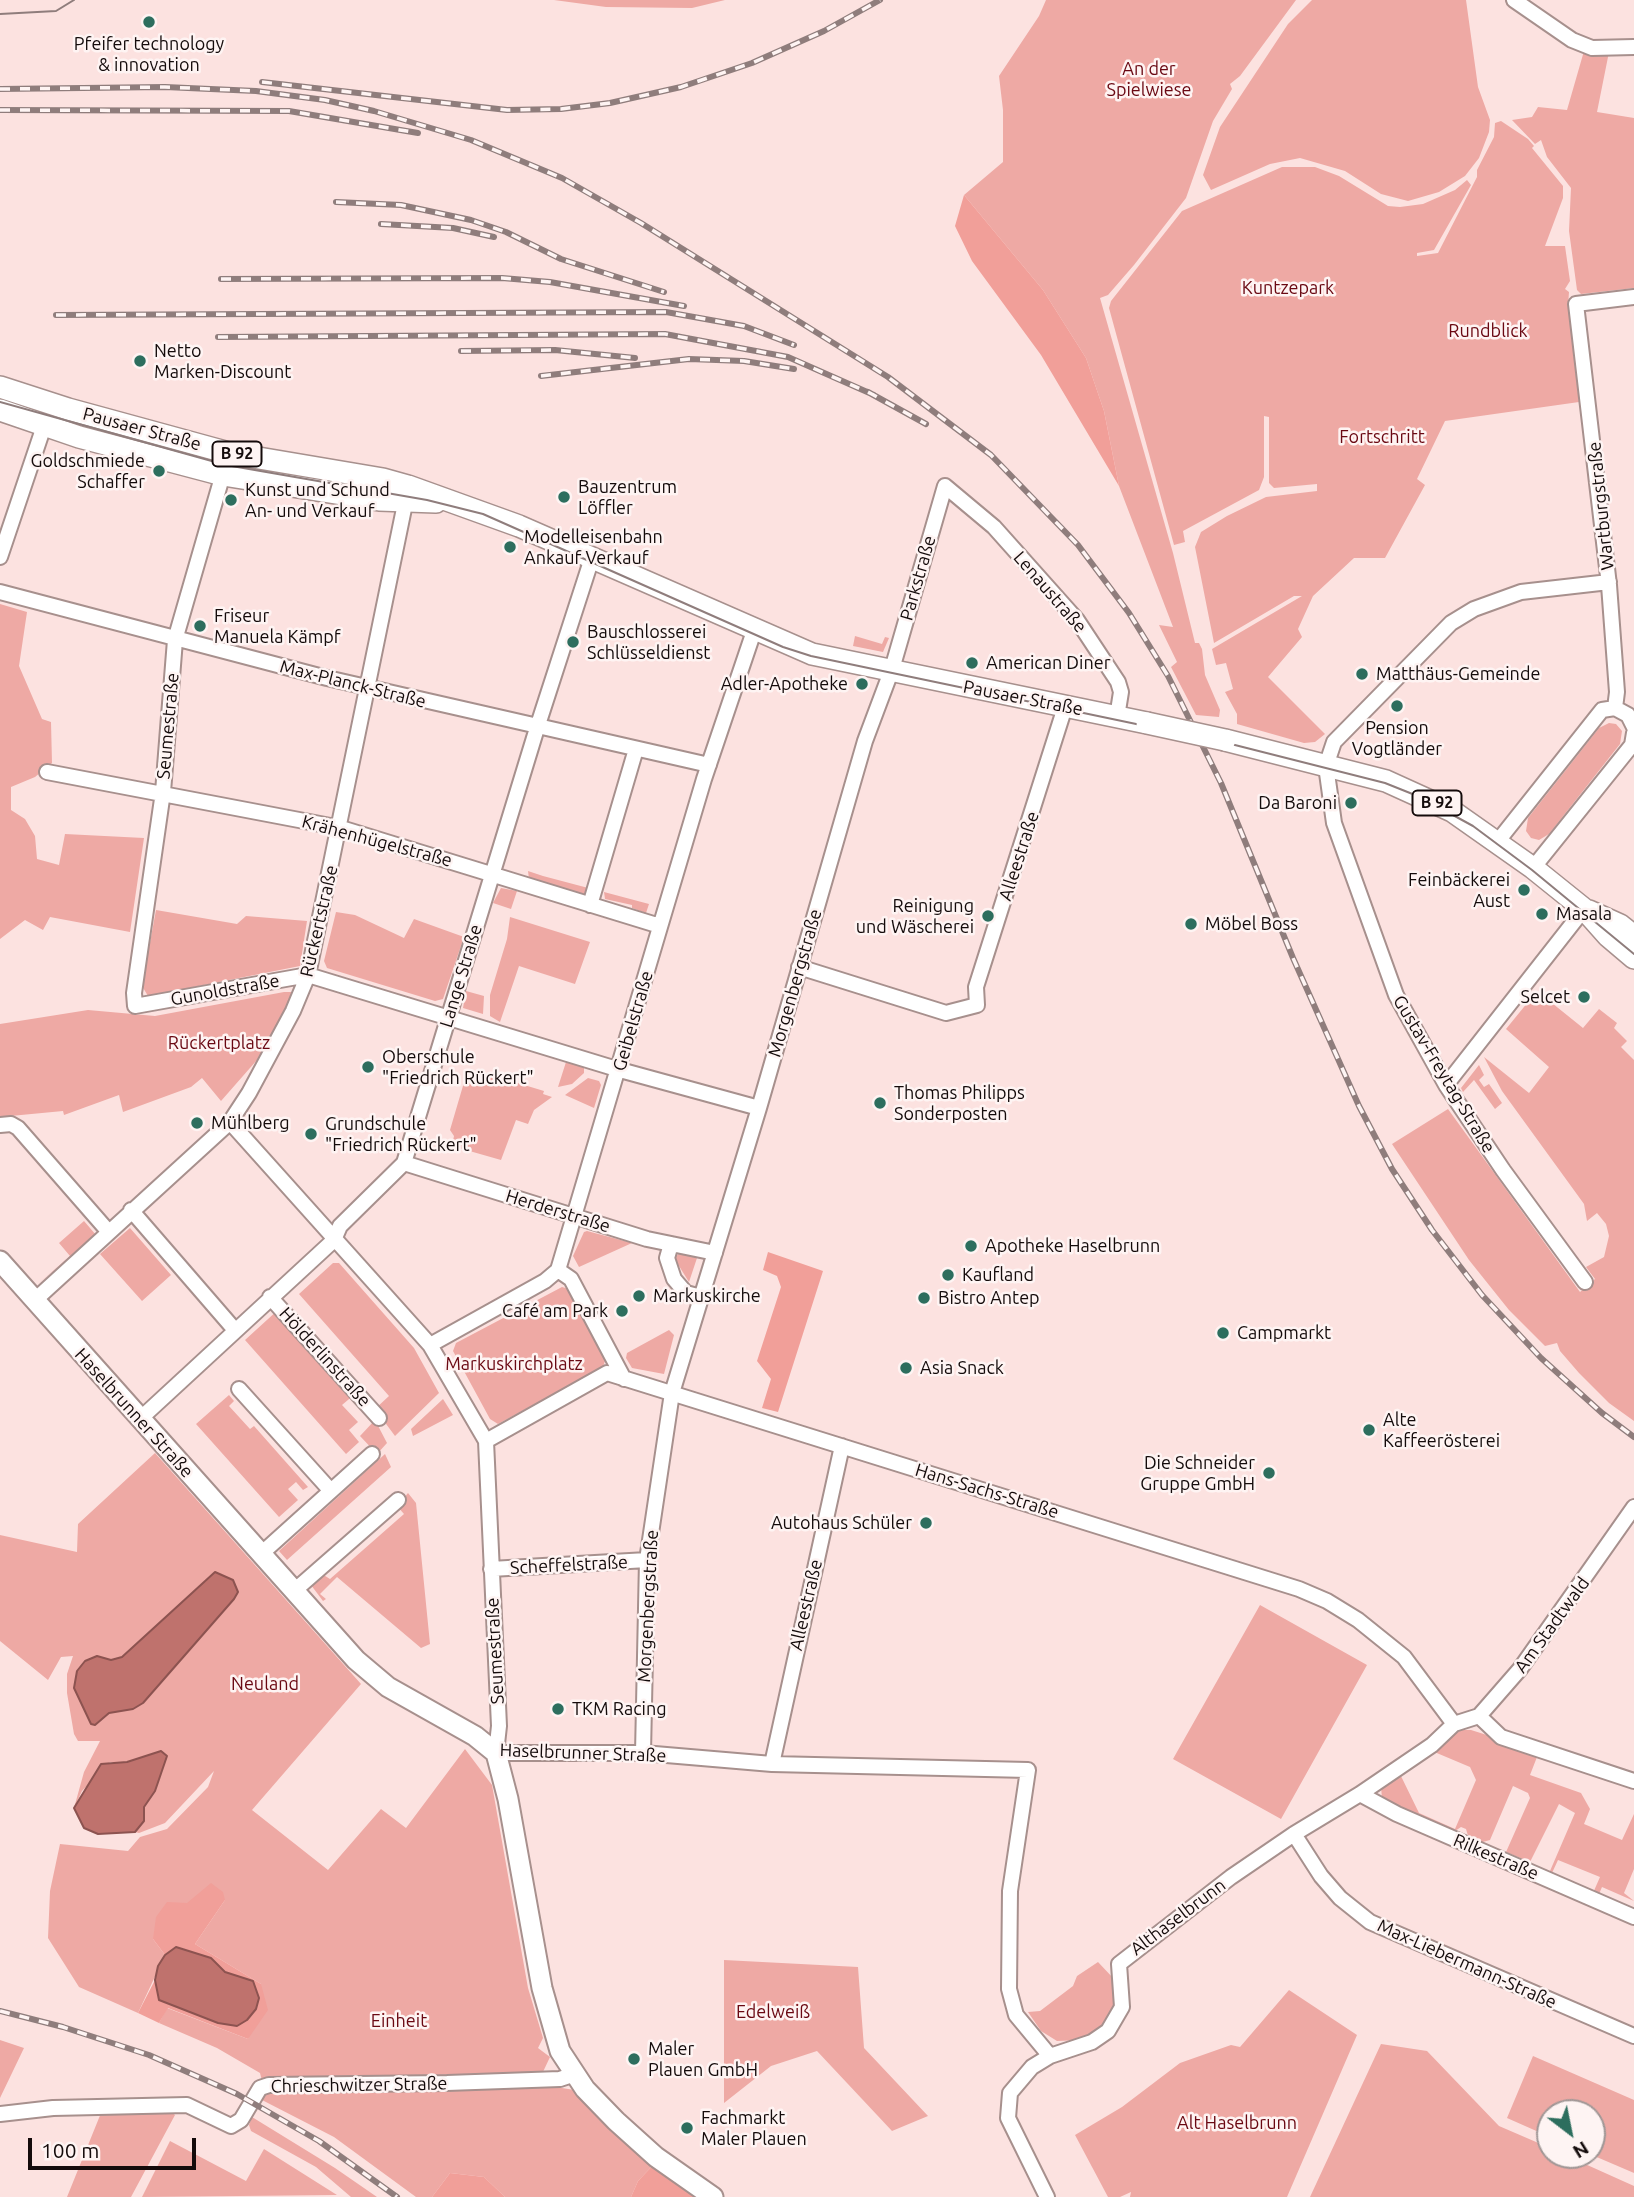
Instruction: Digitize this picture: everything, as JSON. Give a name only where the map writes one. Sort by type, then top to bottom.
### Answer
[{"type":"main road","name":"Pausaer Straße","points":[[0,387],[68,410],[229,453],[383,479],[407,494],[449,502],[508,521],[811,654],[1226,740],[1386,781],[1421,795],[1498,841],[1584,909],[1608,936],[1634,958]]},
{"type":"main road","name":"Pausaer Straße","points":[[0,410],[44,426],[223,475],[379,500],[407,494]]},
{"type":"main road","name":"Pausaer Straße","points":[[1584,909],[1620,925],[1634,936]]},
{"type":"street","points":[[1514,0],[1572,40],[1592,48],[1634,47]]},
{"type":"street","name":"Wartburgstraße","points":[[1608,709],[1617,692],[1609,582],[1576,304],[1634,296]]},
{"type":"street","points":[[0,556],[44,426]]},
{"type":"street","name":"Seumestraße","points":[[135,1006],[134,993],[163,792],[175,640],[229,453]]},
{"type":"street","name":"Parkstraße","points":[[892,671],[945,486]]},
{"type":"street","name":"Lenaustraße","points":[[945,486],[994,527],[1077,621],[1118,682],[1121,692],[1117,717]]},
{"type":"street","name":"Rückertstraße","points":[[35,1300],[230,1122],[268,1058],[308,975],[341,828],[407,494]]},
{"type":"street","name":"Lange Straße","points":[[140,1419],[234,1329],[334,1240],[340,1226],[404,1163],[491,874],[592,558]]},
{"type":"street","points":[[1327,764],[1334,742],[1451,623],[1474,609],[1521,592],[1609,582]]},
{"type":"street","name":"Max-Planck-Straße","points":[[0,592],[175,640],[368,688],[709,765]]},
{"type":"street","name":"Geibelstraße","points":[[558,1270],[620,1070],[709,765],[754,631]]},
{"type":"street","name":"Morgenbergstraße","points":[[643,1753],[647,1560],[672,1393],[759,1108],[865,741],[892,671]]},
{"type":"street","name":"Alleestraße","points":[[799,967],[946,1013],[977,1005],[976,987],[1065,707]]},
{"type":"street","points":[[1498,841],[1608,709],[1628,715],[1634,727]]},
{"type":"street","points":[[1533,868],[1632,745],[1634,733]]},
{"type":"street","points":[[590,905],[636,750]]},
{"type":"street","name":"Gustav-Freytag-Straße","points":[[1327,764],[1330,808],[1359,900],[1396,996],[1446,1085],[1503,1170],[1585,1282]]},
{"type":"street","name":"Krähenhügelstraße","points":[[47,772],[341,828],[660,926]]},
{"type":"street","points":[[1446,1085],[1584,909]]},
{"type":"street","name":"Gunoldstraße","points":[[135,1006],[308,975],[620,1070],[759,1108]]},
{"type":"street","name":"Seumestraße","points":[[230,1122],[430,1345],[486,1441],[499,1726],[496,1754],[508,1799],[552,2032],[585,2089],[635,2139],[713,2197]]},
{"type":"street","points":[[0,1125],[11,1124],[18,1128],[108,1231]]},
{"type":"street","name":"Herderstraße","points":[[404,1163],[576,1217],[715,1254]]},
{"type":"street","points":[[131,1210],[234,1329]]},
{"type":"street","points":[[671,1244],[667,1258],[674,1279],[686,1293],[701,1297]]},
{"type":"street","name":"Haselbrunner Straße","points":[[0,1262],[369,1672],[388,1687],[475,1736],[496,1754],[643,1753],[772,1764],[1028,1770],[1010,1891],[1009,1989],[1016,2015],[1050,2056]]},
{"type":"street","points":[[430,1345],[545,1281],[558,1270],[571,1279],[624,1379]]},
{"type":"street","name":"Hölderlinstraße","points":[[270,1297],[379,1418]]},
{"type":"street","name":"Hans-Sachs-Straße","points":[[486,1441],[607,1373],[1254,1574],[1327,1601],[1404,1657],[1454,1724]]},
{"type":"street","points":[[239,1389],[331,1492]]},
{"type":"street","name":"Alleestraße","points":[[772,1764],[842,1446]]},
{"type":"street","points":[[261,1554],[372,1454]]},
{"type":"street","points":[[294,1591],[398,1500]]},
{"type":"street","name":"Am Stadtwald","points":[[1479,1716],[1520,1669],[1634,1507]]},
{"type":"street","name":"Scheffelstraße","points":[[491,1569],[647,1560]]},
{"type":"street","points":[[1454,1724],[1479,1716],[1501,1737],[1634,1781]]},
{"type":"street","name":"Althaselbrunn","points":[[1047,2197],[1017,2140],[1007,2107],[1010,2093],[1032,2067],[1050,2056],[1092,2042],[1108,2031],[1122,2007],[1119,1964],[1294,1834],[1360,1794],[1432,1745],[1454,1724]]},
{"type":"street","name":"Rilkestraße","points":[[1360,1794],[1397,1814],[1634,1917]]},
{"type":"street","name":"Max-Liebermann-Straße","points":[[1294,1834],[1321,1876],[1340,1898],[1370,1922],[1634,2036]]},
{"type":"street","name":"Chrieschwitzer Straße","points":[[0,2114],[53,2108],[187,2105],[230,2126],[241,2120],[260,2088],[269,2085],[560,2079],[575,2074]]},
{"type":"green space","points":[[554,0],[725,0],[692,8],[606,7]]},
{"type":"green space","name":"An der Spielwiese","points":[[1046,0],[1296,0],[1240,76],[1230,84],[1232,89],[1213,121],[1186,198],[1134,265],[1108,295],[1100,298],[1173,553],[1195,643],[1199,643],[1202,649],[1205,675],[1220,710],[1219,717],[1196,715],[1171,667],[1177,662],[1159,625],[1173,627],[1119,486],[1104,411],[1086,358],[1043,290],[964,195],[1003,162],[1003,110],[999,76],[1039,16]]},
{"type":"green space","points":[[1312,0],[1466,0],[1478,87],[1490,120],[1489,132],[1479,158],[1465,176],[1439,192],[1408,201],[1381,194],[1345,171],[1300,158],[1270,164],[1211,190],[1203,175],[1220,127],[1288,24]]},
{"type":"green space","points":[[1584,51],[1609,52],[1597,112],[1634,118],[1634,288],[1581,294],[1577,290],[1569,231],[1571,188],[1547,157],[1541,140],[1535,144],[1512,120],[1532,117],[1538,107],[1567,110]]},
{"type":"green space","points":[[1501,121],[1528,139],[1534,146],[1532,148],[1563,186],[1563,198],[1545,246],[1565,246],[1570,281],[1565,289],[1569,292],[1568,306],[1579,402],[1445,421],[1417,479],[1425,485],[1385,558],[1354,558],[1313,596],[1298,629],[1302,637],[1268,677],[1325,734],[1315,742],[1304,743],[1237,724],[1237,714],[1225,692],[1233,689],[1226,663],[1216,665],[1212,649],[1302,596],[1294,596],[1214,643],[1195,547],[1201,532],[1227,516],[1266,497],[1317,491],[1317,484],[1274,488],[1269,483],[1269,417],[1264,416],[1264,477],[1259,490],[1183,531],[1185,542],[1174,545],[1109,308],[1111,301],[1182,211],[1282,167],[1315,167],[1339,176],[1388,206],[1400,207],[1423,204],[1455,190],[1467,180],[1471,185],[1434,250],[1417,253],[1417,256],[1438,253],[1477,177],[1477,170],[1494,137],[1495,123]]},
{"type":"green space","points":[[0,604],[27,612],[19,666],[42,719],[51,722],[52,763],[35,777],[11,787],[11,810],[25,819],[35,836],[37,859],[59,865],[65,834],[144,838],[130,932],[50,917],[43,930],[25,920],[0,939]]},
{"type":"green space","points":[[855,636],[882,644],[885,637],[889,638],[883,652],[853,646]]},
{"type":"green space","points":[[1609,723],[1616,724],[1622,731],[1620,744],[1549,834],[1539,840],[1531,838],[1526,831],[1528,818],[1599,728]]},
{"type":"green space","points":[[528,871],[592,889],[587,895],[529,879]]},
{"type":"green space","points":[[501,888],[517,891],[511,909],[493,903]]},
{"type":"green space","points":[[604,892],[649,904],[646,913],[632,908],[632,905],[605,899]]},
{"type":"green space","points":[[156,910],[237,924],[246,916],[307,921],[300,966],[148,996],[142,986]]},
{"type":"green space","points":[[336,912],[355,915],[404,938],[414,919],[464,937],[443,999],[435,1001],[327,968],[324,961]]},
{"type":"green space","points":[[510,917],[590,942],[575,984],[519,966],[500,1022],[490,1016],[490,995],[507,939]]},
{"type":"green space","points":[[466,991],[484,996],[483,1014],[463,1008]]},
{"type":"green space","points":[[1537,991],[1583,1028],[1599,1009],[1617,1023],[1614,1028],[1627,1041],[1621,1047],[1634,1060],[1634,1421],[1609,1403],[1579,1373],[1560,1351],[1557,1343],[1545,1346],[1509,1310],[1469,1260],[1392,1144],[1448,1109],[1580,1292],[1595,1279],[1586,1267],[1604,1257],[1609,1236],[1606,1224],[1597,1213],[1587,1221],[1584,1204],[1502,1091],[1484,1057],[1529,1093],[1549,1067],[1506,1029]]},
{"type":"green space","name":"Rückertplatz","points":[[291,992],[292,1000],[257,1060],[221,1101],[202,1078],[191,1087],[123,1112],[119,1095],[64,1115],[63,1111],[0,1117],[0,1024],[88,1010],[155,1016]]},
{"type":"green space","points":[[566,1062],[584,1067],[584,1073],[572,1084],[558,1087]]},
{"type":"green space","points":[[1479,1065],[1484,1075],[1479,1080],[1484,1087],[1489,1084],[1502,1103],[1495,1109],[1474,1080],[1463,1092],[1461,1088]]},
{"type":"green space","points":[[478,1071],[544,1091],[543,1094],[552,1097],[534,1110],[528,1124],[516,1120],[501,1160],[452,1146],[454,1136],[450,1130],[465,1079]]},
{"type":"green space","points":[[588,1078],[599,1081],[601,1085],[594,1108],[565,1095]]},
{"type":"green space","points":[[84,1221],[96,1235],[38,1284],[70,1256],[59,1243]]},
{"type":"green space","points":[[130,1228],[171,1275],[142,1301],[100,1254]]},
{"type":"green space","points":[[584,1232],[632,1243],[579,1267],[573,1256]]},
{"type":"green space","points":[[681,1252],[697,1258],[689,1282],[674,1258]]},
{"type":"green space","points":[[333,1263],[339,1263],[414,1348],[439,1393],[395,1436],[375,1409],[389,1396],[299,1294]]},
{"type":"green space","name":"Markuskirchplatz","points":[[562,1287],[569,1289],[606,1358],[603,1367],[498,1424],[490,1419],[453,1351],[456,1343]]},
{"type":"green space","points":[[279,1309],[355,1394],[342,1405],[358,1422],[349,1430],[359,1442],[346,1454],[245,1340]]},
{"type":"green space","points":[[669,1330],[674,1335],[664,1374],[632,1368],[626,1358],[627,1353]]},
{"type":"green space","points":[[229,1395],[234,1401],[229,1406],[250,1429],[254,1426],[308,1487],[303,1490],[296,1482],[288,1489],[298,1500],[279,1517],[196,1424]]},
{"type":"green space","points":[[443,1399],[453,1415],[413,1436],[411,1429]]},
{"type":"green space","points":[[375,1420],[387,1443],[377,1454],[360,1436]]},
{"type":"green space","points":[[155,1453],[361,1684],[252,1810],[328,1870],[381,1809],[406,1828],[465,1749],[492,1785],[528,1988],[543,2038],[538,2048],[550,2057],[542,2074],[549,2086],[581,2091],[656,2162],[638,2181],[631,2197],[505,2197],[484,2177],[450,2173],[432,2197],[416,2197],[334,2137],[262,2100],[265,2093],[260,2073],[217,2048],[159,2023],[167,2008],[248,2039],[261,1984],[195,1944],[225,1900],[153,1939],[165,1955],[138,2013],[79,1987],[48,1938],[50,1891],[60,1844],[128,1851],[140,1837],[167,1829],[208,1787],[214,1771],[165,1823],[139,1833],[135,1832],[144,1821],[144,1807],[155,1791],[167,1756],[161,1751],[127,1762],[110,1762],[82,1791],[74,1808],[84,1772],[100,1741],[78,1741],[74,1734],[67,1693],[67,1674],[73,1656],[61,1657],[48,1680],[0,1641],[0,1535],[77,1552],[78,1524]],"holes":[[[207,1579],[233,1580],[237,1592],[143,1703],[109,1713],[94,1725],[97,1656],[111,1660],[122,1657]]]},
{"type":"green space","points":[[385,1454],[391,1467],[287,1560],[279,1551]]},
{"type":"green space","points":[[408,1493],[416,1503],[430,1644],[421,1648],[337,1577],[320,1594],[326,1599],[323,1601],[311,1585],[322,1574],[330,1579],[404,1514],[397,1506]]},
{"type":"green space","points":[[1260,1605],[1367,1665],[1281,1819],[1173,1759]]},
{"type":"green space","points":[[1461,1730],[1490,1736],[1613,1780],[1613,1783],[1537,1757],[1530,1775],[1581,1793],[1590,1809],[1584,1824],[1622,1840],[1634,1814],[1634,1869],[1624,1893],[1634,1901],[1602,1887],[1599,1894],[1593,1893],[1600,1877],[1558,1860],[1552,1873],[1550,1871],[1575,1813],[1559,1804],[1530,1862],[1506,1852],[1530,1798],[1528,1793],[1513,1786],[1490,1840],[1479,1843],[1469,1839],[1466,1829],[1461,1827],[1452,1833],[1382,1799],[1381,1786],[1399,1772],[1419,1813],[1455,1829],[1476,1780],[1470,1767],[1432,1751]]},
{"type":"green space","name":"Edelweiß","points":[[724,1960],[858,1967],[864,2048],[928,2116],[892,2131],[817,2051],[771,2066],[724,2103]]},
{"type":"green space","points":[[1098,1962],[1114,1979],[1117,2011],[1101,2030],[1081,2040],[1057,2041],[1041,2031],[1028,2012],[1040,2011],[1073,1986],[1077,1976]]},
{"type":"green space","name":"Alt Haselbrunn","points":[[1289,1990],[1357,2035],[1287,2197],[1130,2197],[1131,2192],[1120,2197],[1108,2197],[1075,2135],[1122,2107],[1180,2063],[1231,2045],[1240,2047]]},
{"type":"green space","points":[[0,2040],[24,2048],[0,2098]]},
{"type":"green space","points":[[1381,2044],[1427,2051],[1499,2126],[1536,2142],[1536,2169],[1596,2169],[1634,2186],[1634,2197],[1310,2197]]},
{"type":"green space","points":[[1533,2056],[1634,2100],[1634,2173],[1606,2161],[1606,2099],[1536,2099],[1536,2131],[1507,2118]]},
{"type":"green space","points":[[172,2112],[175,2115],[131,2197],[67,2197],[101,2113]]},
{"type":"green space","points":[[252,2117],[377,2197],[351,2197],[316,2167],[251,2131],[249,2125]]},
{"type":"green space","points":[[170,2141],[246,2181],[264,2149],[337,2195],[142,2197]]},
{"type":"shaded area","points":[[964,195],[1043,290],[1086,358],[1104,411],[1119,486],[1041,355],[972,261],[955,226]]},
{"type":"shaded area","points":[[768,1252],[823,1271],[778,1412],[762,1408],[771,1379],[757,1361],[781,1287],[777,1276],[763,1270]]},
{"type":"shaded area","points":[[215,1572],[233,1580],[238,1592],[234,1599],[143,1703],[133,1709],[109,1713],[95,1725],[91,1724],[74,1688],[77,1671],[85,1661],[97,1656],[111,1660],[122,1657]]},
{"type":"shaded area","points":[[161,1751],[167,1756],[155,1791],[144,1807],[144,1821],[135,1832],[98,1834],[84,1828],[74,1808],[101,1764],[127,1762]]},
{"type":"shaded area","points":[[211,1883],[223,1892],[225,1900],[195,1944],[261,1984],[268,2010],[248,2039],[168,2008],[159,2023],[138,2013],[155,1980],[159,2000],[253,1981],[225,1972],[211,1958],[176,1947],[165,1955],[153,1939],[156,1917],[167,1902],[187,1903]]},
{"type":"shaded area","points":[[176,1947],[211,1958],[225,1972],[253,1981],[259,1998],[256,2009],[247,2020],[237,2026],[218,2023],[159,2000],[155,1980],[158,1966],[165,1955]]},
{"type":"shaded area","points":[[656,2162],[705,2197],[631,2197],[638,2181]]},
{"type":"shaded area","points":[[450,2173],[484,2177],[505,2197],[432,2197]]},
{"type":"tram line","points":[[0,14],[56,11],[74,0]]},
{"type":"tram line","points":[[0,402],[226,465],[427,500],[483,514],[783,647],[811,656],[1227,743],[1385,783],[1420,797],[1473,826],[1532,870],[1634,954]]},
{"type":"railway","points":[[262,82],[507,110],[561,109],[610,103],[681,87],[752,63],[824,31],[880,0]]},
{"type":"railway","points":[[0,89],[165,87],[256,91],[325,100],[374,111],[471,140],[562,178],[641,223],[888,377],[991,455],[1078,545],[1129,613],[1168,676],[1221,783],[1293,958],[1359,1106],[1392,1169],[1432,1230],[1482,1295],[1541,1358],[1602,1413],[1634,1437]]},
{"type":"railway","points":[[0,110],[289,111],[418,133]]},
{"type":"railway","points":[[336,202],[401,205],[471,220],[506,232],[561,259],[664,292]]},
{"type":"railway","points":[[381,224],[453,228],[494,237]]},
{"type":"railway","points":[[221,279],[502,278],[550,282],[684,306]]},
{"type":"railway","points":[[56,315],[666,312],[744,326],[794,345]]},
{"type":"railway","points":[[218,337],[665,334],[788,357],[874,395]]},
{"type":"railway","points":[[461,351],[555,350],[635,358]]},
{"type":"railway","points":[[541,376],[689,359],[744,361],[794,369]]},
{"type":"railway","points":[[868,392],[926,424]]},
{"type":"railway","points":[[0,2011],[63,2027],[149,2055],[237,2094],[319,2141],[397,2197]]},
{"type":"place","name":"Pfeifer technology & innovation","points":[[149,22]]},
{"type":"place","name":"Netto Marken-Discount","points":[[140,361]]},
{"type":"place","name":"Goldschmiede Schaffer","points":[[159,471]]},
{"type":"place","name":"Bauzentrum Löffler","points":[[564,497]]},
{"type":"place","name":"Kunst und Schund An- und Verkauf","points":[[231,500]]},
{"type":"place","name":"Modelleisenbahn Ankauf Verkauf","points":[[510,547]]},
{"type":"place","name":"Friseur Manuela Kämpf","points":[[200,626]]},
{"type":"place","name":"Bauschlosserei Schlüsseldienst","points":[[573,642]]},
{"type":"place","name":"American Diner","points":[[972,663]]},
{"type":"place","name":"Matthäus-Gemeinde","points":[[1362,674]]},
{"type":"place","name":"Adler-Apotheke","points":[[862,684]]},
{"type":"place","name":"Pension Vogtländer","points":[[1397,706]]},
{"type":"place","name":"Da Baroni","points":[[1351,803]]},
{"type":"place","name":"Feinbäckerei Aust","points":[[1524,890]]},
{"type":"place","name":"Masala","points":[[1542,914]]},
{"type":"place","name":"Reinigung und Wäscherei","points":[[988,916]]},
{"type":"place","name":"Möbel Boss","points":[[1191,924]]},
{"type":"place","name":"Selcet","points":[[1584,997]]},
{"type":"place","name":"Oberschule \"Friedrich Rückert\"","points":[[368,1067]]},
{"type":"place","name":"Thomas Philipps Sonderposten","points":[[880,1103]]},
{"type":"place","name":"Mühlberg","points":[[197,1123]]},
{"type":"place","name":"Grundschule \"Friedrich Rückert\"","points":[[311,1134]]},
{"type":"place","name":"Apotheke Haselbrunn","points":[[971,1246]]},
{"type":"place","name":"Kaufland","points":[[948,1275]]},
{"type":"place","name":"Markuskirche","points":[[639,1296]]},
{"type":"place","name":"Bistro Antep","points":[[924,1298]]},
{"type":"place","name":"Café am Park","points":[[622,1311]]},
{"type":"place","name":"Campmarkt","points":[[1223,1333]]},
{"type":"place","name":"Asia Snack","points":[[906,1368]]},
{"type":"place","name":"Alte Kaffeerösterei","points":[[1369,1430]]},
{"type":"place","name":"Die Schneider Gruppe GmbH","points":[[1269,1473]]},
{"type":"place","name":"Autohaus Schüler","points":[[926,1523]]},
{"type":"place","name":"TKM Racing","points":[[558,1709]]},
{"type":"place","name":"Maler Plauen GmbH","points":[[634,2059]]},
{"type":"place","name":"Fachmarkt Maler Plauen","points":[[687,2128]]},
{"type":"park label","name":"Kuntzepark","points":[[1288,288]]},
{"type":"park label","name":"Rundblick","points":[[1488,331]]},
{"type":"park label","name":"Fortschritt","points":[[1382,437]]},
{"type":"park label","name":"Neuland","points":[[265,1684]]},
{"type":"park label","name":"Einheit","points":[[399,2021]]}]
